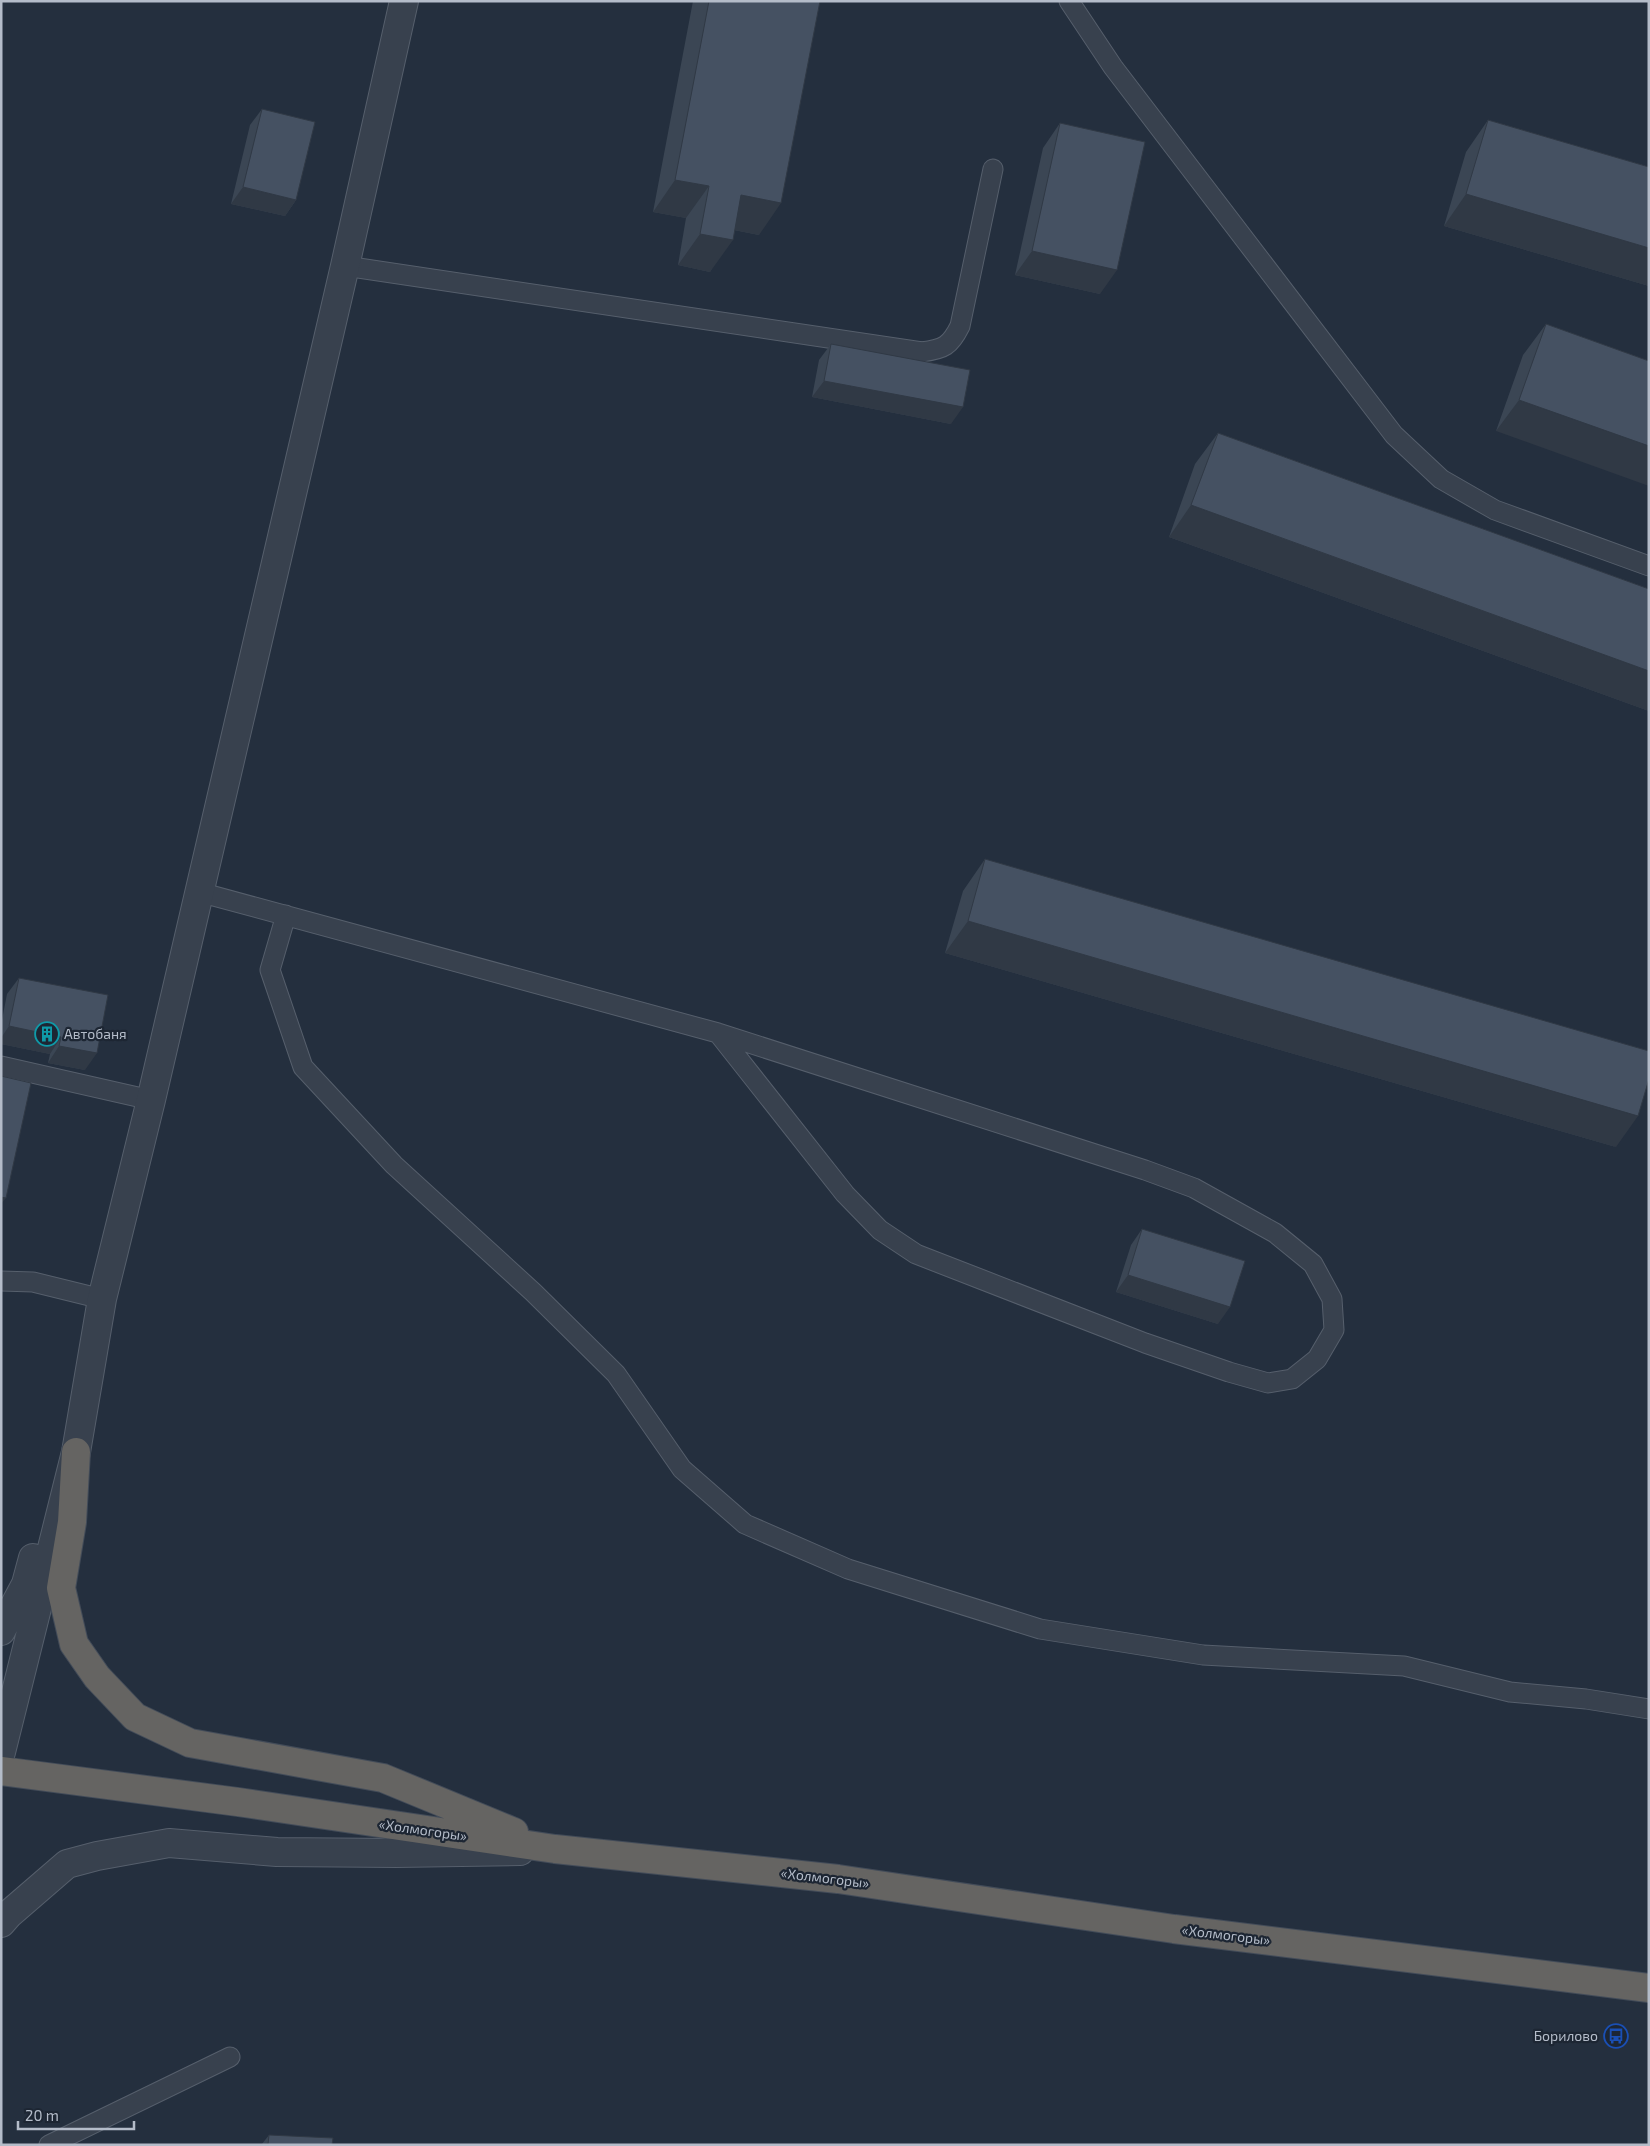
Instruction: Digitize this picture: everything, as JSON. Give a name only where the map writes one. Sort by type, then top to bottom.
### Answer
[{"type":"highway","points":[[76,1452],[72,1522],[62,1588],[74,1644],[97,1678],[135,1717],[190,1743],[383,1778],[555,1849]]},
{"type":"highway","name":"«Холмогоры»","points":[[1,1770],[238,1802],[555,1849],[838,1879],[1174,1929],[1649,1988]]},
{"type":"street","points":[[1,1752],[76,1452],[102,1299],[151,1100],[345,266],[404,1]]},
{"type":"street","points":[[1,1631],[26,1584],[47,1513],[76,1452]]},
{"type":"street","points":[[1,1923],[66,1864],[97,1856],[169,1843],[277,1852],[396,1853],[555,1849]]},
{"type":"lane","points":[[1069,1],[1113,67],[1394,435],[1440,479],[1495,510],[1649,566]]},
{"type":"lane","points":[[345,266],[922,352],[941,350],[953,339],[960,326],[993,169]]},
{"type":"lane","points":[[199,892],[718,1033],[1146,1170],[1194,1188],[1276,1233],[1313,1264],[1332,1299],[1334,1330],[1317,1359],[1292,1379],[1268,1383],[1229,1372],[1146,1343],[916,1254],[880,1230],[845,1194],[718,1033]]},
{"type":"lane","points":[[286,915],[270,970],[303,1067],[394,1165],[533,1292],[616,1374],[682,1469],[745,1524],[848,1569],[1040,1629],[1203,1655],[1404,1666],[1510,1692],[1586,1699],[1649,1709]]},
{"type":"lane","points":[[1,1066],[151,1100]]},
{"type":"lane","points":[[1,1281],[33,1282],[102,1299]]},
{"type":"lane","points":[[49,2145],[230,2057]]},
{"type":"building","points":[[709,1],[820,1],[781,203],[741,195],[733,240],[700,234],[709,186],[675,180]]},
{"type":"building","points":[[262,109],[315,122],[296,200],[243,187]]},
{"type":"building","points":[[1488,120],[1649,167],[1649,248],[1466,194]]},
{"type":"building","points":[[1060,123],[1145,142],[1117,270],[1032,251]]},
{"type":"building","points":[[1546,324],[1649,361],[1649,446],[1519,400]]},
{"type":"building","points":[[831,344],[970,370],[963,407],[824,381]]},
{"type":"building","points":[[1218,433],[1649,589],[1649,671],[1191,505]]},
{"type":"building","points":[[985,859],[1649,1051],[1649,1079],[1638,1116],[968,921]]},
{"type":"building","points":[[19,978],[108,995],[97,1053],[59,1046],[61,1037],[9,1026]]},
{"type":"building","points":[[1,1076],[31,1083],[6,1198],[1,1197]]},
{"type":"building","points":[[1142,1229],[1245,1261],[1230,1307],[1128,1275]]},
{"type":"building","points":[[269,2135],[333,2138],[332,2145],[259,2145],[268,2144]]},
{"type":"place","name":"Автобаня","points":[[47,1034]]},
{"type":"place","name":"Борилово","points":[[1616,2036]]}]
